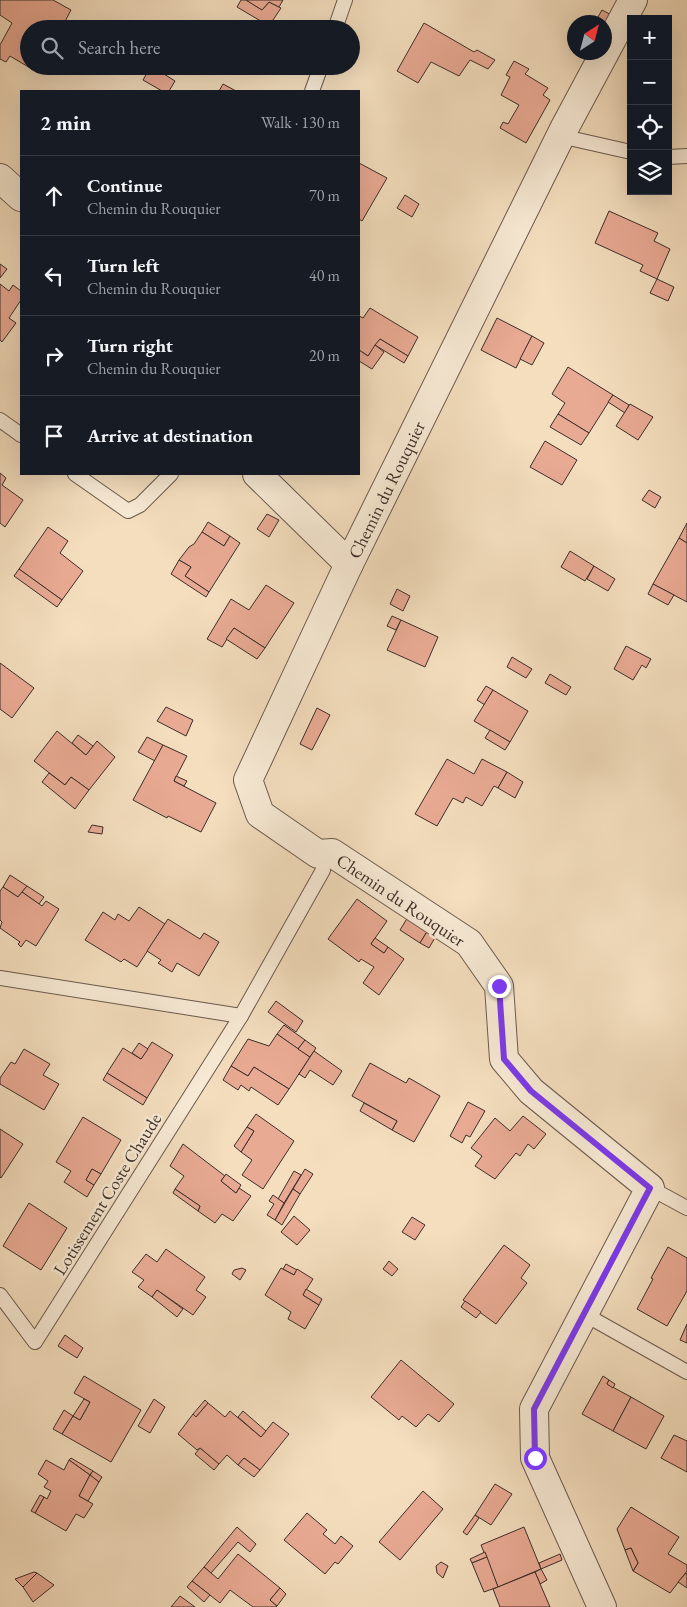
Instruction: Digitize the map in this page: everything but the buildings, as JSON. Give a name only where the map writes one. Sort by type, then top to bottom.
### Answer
[{"type":"street","name":"Chemin du Rouquier","points":[[633,0],[560,136],[350,564],[248,780],[260,814],[318,854],[332,853],[469,943],[499,986],[504,1059],[531,1091],[650,1188]]},
{"type":"street","points":[[0,178],[20,196]]},
{"type":"street","points":[[257,475],[350,564]]},
{"type":"street","points":[[602,1607],[535,1458],[534,1409],[650,1188]]},
{"type":"lane","points":[[338,20],[345,0]]},
{"type":"lane","points":[[312,90],[318,75]]},
{"type":"lane","points":[[560,136],[627,151]]},
{"type":"lane","points":[[672,157],[687,156]]},
{"type":"lane","points":[[0,420],[20,434]]},
{"type":"lane","points":[[76,475],[128,511],[140,505],[170,475]]},
{"type":"lane","name":"Lotissement Coste Chaude","points":[[0,1296],[35,1342],[241,1016],[323,870]]},
{"type":"lane","points":[[0,978],[241,1016]]},
{"type":"lane","points":[[650,1188],[687,1208]]},
{"type":"lane","points":[[584,1314],[687,1372]]},
{"type":"route","points":[[499,986],[504,1059],[531,1091],[650,1188],[534,1409],[535,1458]]}]
